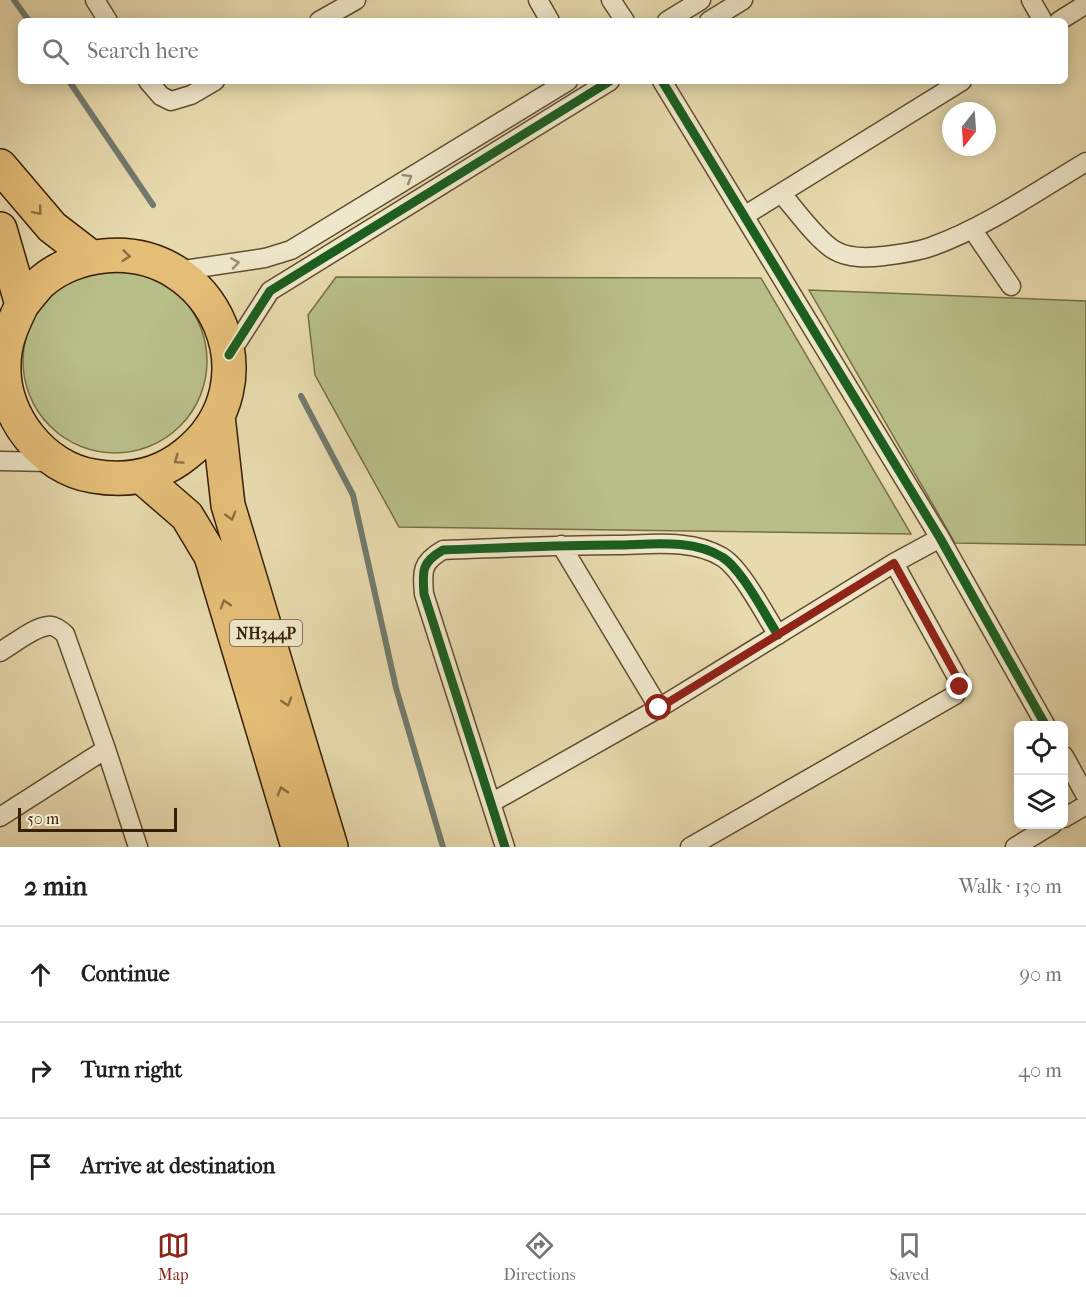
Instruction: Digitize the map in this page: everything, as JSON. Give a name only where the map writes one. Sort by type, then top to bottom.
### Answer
[{"type":"highway","points":[[0,166],[52,227],[91,257]]},
{"type":"highway","points":[[0,229],[22,305]]},
{"type":"highway","points":[[120,254],[150,259],[177,271],[197,287],[213,308],[224,330],[229,355],[228,387],[219,416],[199,444],[173,464],[142,477],[112,479],[83,474],[56,462],[28,437],[10,404],[2,376],[8,334],[22,305],[40,283],[64,267],[91,257],[120,254]]},
{"type":"highway","name":"NH344P","points":[[219,416],[228,505],[331,847]]},
{"type":"highway","name":"NH344P","points":[[142,477],[187,516],[211,556],[298,847]]},
{"type":"street","points":[[96,0],[106,18]]},
{"type":"street","points":[[324,18],[356,0]]},
{"type":"street","points":[[538,0],[548,18]]},
{"type":"street","points":[[611,0],[623,18]]},
{"type":"street","points":[[672,18],[701,0]]},
{"type":"street","points":[[714,18],[744,0]]},
{"type":"street","points":[[1031,0],[1041,18]]},
{"type":"street","points":[[1064,18],[1086,4]]},
{"type":"street","points":[[151,84],[161,96],[171,101],[179,100],[210,84]]},
{"type":"street","points":[[177,271],[265,258],[291,250],[563,84]]},
{"type":"street","points":[[664,84],[940,538],[1043,721]]},
{"type":"street","points":[[744,216],[957,84]]},
{"type":"street","points":[[229,355],[270,291],[590,86]]},
{"type":"street","points":[[781,193],[820,238],[834,250],[848,256],[867,258],[896,255],[932,247],[972,229],[1086,162]]},
{"type":"street","points":[[972,229],[1011,286]]},
{"type":"street","points":[[0,461],[56,462]]},
{"type":"street","points":[[491,803],[659,708],[894,563],[940,538]]},
{"type":"street","points":[[505,847],[424,594],[423,569],[430,558],[443,550],[561,545],[684,544],[724,557],[737,570],[778,635]]},
{"type":"street","points":[[561,545],[659,708]]},
{"type":"street","points":[[690,847],[958,692],[959,681],[894,563]]},
{"type":"street","points":[[0,652],[39,628],[49,625],[65,634],[138,847]]},
{"type":"street","points":[[0,817],[106,749]]},
{"type":"street","points":[[1068,763],[1086,796]]},
{"type":"street","points":[[1068,816],[1086,805]]},
{"type":"street","points":[[1016,847],[1046,829]]},
{"type":"green space","points":[[115,269],[150,276],[180,296],[200,326],[207,361],[200,396],[180,426],[150,446],[115,453],[80,446],[50,426],[30,396],[23,361],[30,326],[50,296],[80,276]]},
{"type":"green space","points":[[336,277],[761,278],[911,534],[399,527],[315,375],[308,315]]},
{"type":"green space","points":[[809,290],[1086,301],[1086,545],[955,543]]},
{"type":"waterway","points":[[14,0],[27,18]]},
{"type":"waterway","points":[[71,84],[153,205]]},
{"type":"waterway","points":[[301,396],[353,495],[396,688],[443,847]]},
{"type":"cycle path","points":[[229,355],[270,291],[605,84]]},
{"type":"cycle path","points":[[664,84],[940,538],[1043,721]]},
{"type":"cycle path","points":[[505,847],[424,594],[425,568],[436,554],[443,550],[550,546],[669,544],[697,547],[722,557],[737,571],[778,635]]},
{"type":"route","points":[[659,708],[894,563],[959,681],[960,687]]}]
